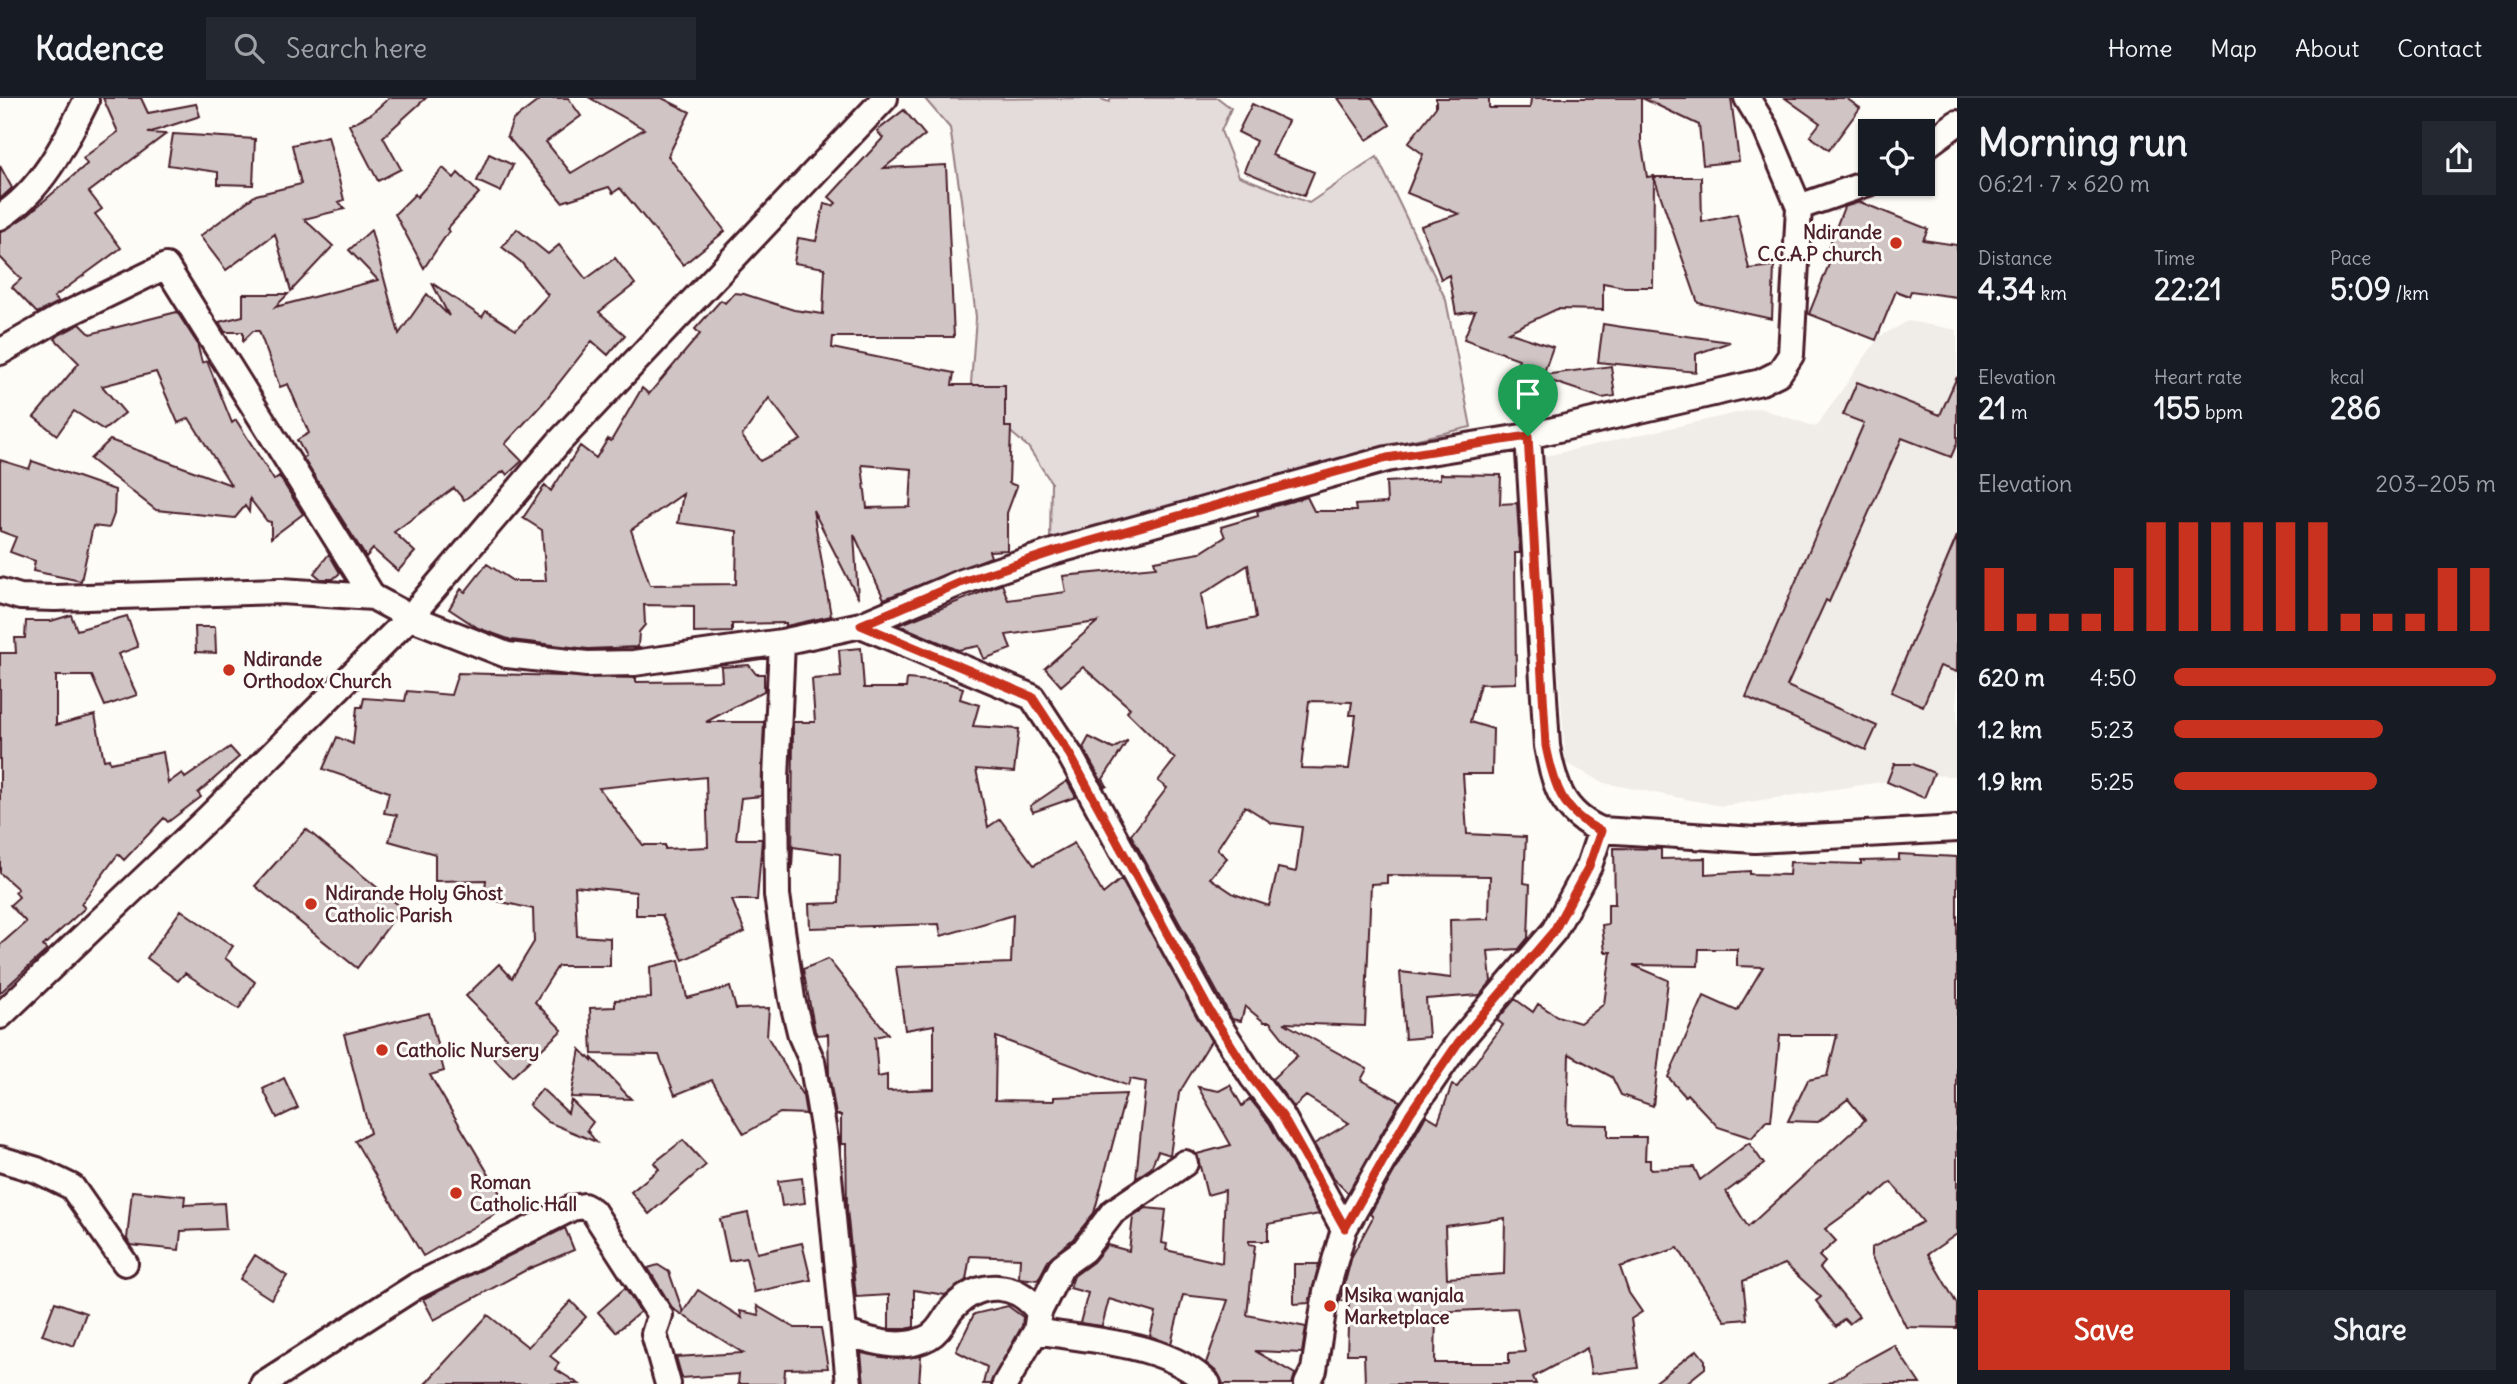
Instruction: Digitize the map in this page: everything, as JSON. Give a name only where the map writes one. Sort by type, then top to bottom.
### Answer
[{"type":"street","points":[[0,1016],[209,817],[410,617],[559,442],[885,98]]},
{"type":"street","points":[[7,600],[281,591],[373,597],[410,617],[507,655],[587,664],[634,663],[782,642],[861,625],[962,582],[1032,559],[1387,458],[1528,436],[1760,382],[1779,373],[1791,355],[1799,207],[1766,129],[1747,98]]},
{"type":"street","points":[[0,217],[20,204],[56,158],[86,102]]},
{"type":"street","points":[[1935,139],[1957,122]]},
{"type":"street","points":[[1799,207],[1858,187]]},
{"type":"street","points":[[0,352],[59,318],[166,266],[373,597]]},
{"type":"street","points":[[1528,436],[1546,746],[1553,781],[1566,808],[1583,822],[1601,831],[1755,840],[1957,829]]},
{"type":"street","points":[[861,625],[1032,697],[1070,755],[1209,1010],[1252,1078],[1282,1116],[1345,1228]]},
{"type":"street","points":[[782,642],[776,778],[777,895],[792,999],[801,1036],[812,1061],[823,1122],[849,1384]]},
{"type":"street","points":[[1307,1384],[1314,1370],[1326,1292],[1345,1228],[1410,1113],[1458,1043],[1554,931],[1589,866],[1601,831]]},
{"type":"street","points":[[0,1160],[37,1170],[72,1187],[125,1263]]},
{"type":"street","points":[[1005,1384],[1038,1322],[1062,1266],[1084,1250],[1113,1212],[1185,1163]]},
{"type":"street","points":[[263,1384],[416,1286],[572,1208],[584,1206],[593,1211],[660,1315],[654,1334],[668,1384]]},
{"type":"street","points":[[846,1333],[877,1343],[914,1342],[940,1328],[952,1309],[974,1291],[1011,1287],[1028,1297],[1038,1322]]},
{"type":"street","points":[[1038,1322],[1154,1353],[1197,1372],[1208,1384]]},
{"type":"shaded area","points":[[1098,98],[1109,102],[1111,98],[1218,98],[1231,108],[1221,131],[1239,176],[1309,203],[1377,157],[1446,300],[1471,427],[1395,444],[1233,497],[1050,541],[1051,482],[1028,447],[970,397],[976,317],[961,199],[950,128],[925,99]]},
{"type":"shaded area","points":[[1908,321],[1957,330],[1957,776],[1928,775],[1722,806],[1604,783],[1566,763],[1541,457],[1759,408],[1816,427],[1879,337]]},
{"type":"building","points":[[103,98],[141,98],[148,113],[196,104],[200,116],[148,133],[166,134],[89,192],[102,209],[95,214],[121,248],[54,297],[59,302],[37,313],[12,287],[21,279],[0,257],[0,232],[25,217],[87,164],[83,158],[118,132]]},
{"type":"building","points":[[389,98],[426,98],[383,137],[401,169],[378,181],[349,125],[371,114]]},
{"type":"building","points":[[542,98],[568,98],[581,116],[546,142],[571,173],[644,129],[590,98],[662,98],[690,112],[668,156],[725,231],[683,265],[620,188],[613,193],[609,187],[562,202],[507,136],[513,120]]},
{"type":"building","points":[[1338,98],[1372,98],[1390,125],[1367,140]]},
{"type":"building","points":[[1436,98],[1489,98],[1489,108],[1530,108],[1531,98],[1641,98],[1641,141],[1647,177],[1654,176],[1653,287],[1624,287],[1603,283],[1603,310],[1557,309],[1508,332],[1553,347],[1543,375],[1611,366],[1615,396],[1602,398],[1515,369],[1519,359],[1464,339],[1475,311],[1456,314],[1449,275],[1441,279],[1421,226],[1459,214],[1407,193],[1423,154],[1408,143],[1436,107]]},
{"type":"building","points":[[1642,98],[1731,98],[1739,161],[1703,165],[1699,125]]},
{"type":"building","points":[[1785,98],[1846,98],[1860,108],[1829,150],[1810,136],[1820,123]]},
{"type":"building","points":[[1252,104],[1288,121],[1272,155],[1314,172],[1304,196],[1244,171],[1256,141],[1238,132]]},
{"type":"building","points":[[904,110],[925,135],[884,168],[946,165],[954,337],[833,337],[832,348],[954,373],[952,385],[1005,385],[1005,427],[1011,427],[1009,483],[1017,486],[1007,513],[1007,550],[989,551],[991,557],[884,599],[854,534],[858,598],[813,510],[831,616],[786,626],[786,623],[732,624],[732,632],[694,633],[694,606],[644,605],[645,625],[639,632],[638,647],[588,649],[511,640],[478,628],[449,609],[461,589],[465,592],[487,564],[513,581],[546,581],[542,530],[523,518],[545,485],[551,491],[580,446],[596,458],[608,439],[611,441],[642,388],[649,394],[700,334],[695,329],[721,300],[725,303],[734,293],[744,294],[794,310],[823,314],[825,268],[794,263],[798,238],[816,241],[824,204],[833,206],[836,203],[829,197],[883,138],[877,131]],"holes":[[[769,398],[801,440],[760,461],[742,436]],[[862,465],[912,469],[910,507],[867,508]],[[683,494],[678,523],[737,531],[736,584],[650,585],[631,530]]]},
{"type":"building","points":[[173,134],[255,139],[253,185],[218,184],[218,172],[168,165]]},
{"type":"building","points":[[328,136],[344,200],[339,202],[345,209],[304,219],[333,246],[291,291],[275,234],[226,270],[200,236],[256,195],[301,184],[292,145]]},
{"type":"building","points":[[489,154],[513,165],[501,192],[477,181]]},
{"type":"building","points":[[0,166],[12,188],[0,199]]},
{"type":"building","points":[[443,168],[454,178],[458,173],[479,193],[447,229],[449,231],[424,268],[395,214],[415,194],[417,197]]},
{"type":"building","points":[[1654,177],[1701,177],[1702,222],[1737,214],[1749,269],[1774,266],[1772,319],[1698,303]]},
{"type":"building","points":[[1860,202],[1928,229],[1923,240],[1957,245],[1957,297],[1911,291],[1909,296],[1896,291],[1876,340],[1809,314],[1829,264],[1823,261],[1844,207]]},
{"type":"building","points":[[517,229],[548,254],[559,245],[586,279],[615,258],[635,284],[599,312],[625,335],[608,355],[592,341],[543,403],[505,444],[522,461],[507,475],[504,471],[464,500],[454,488],[394,532],[415,552],[398,571],[373,549],[366,557],[303,458],[306,456],[297,440],[309,433],[288,384],[280,387],[259,331],[253,331],[243,341],[243,332],[225,332],[219,322],[243,316],[243,294],[288,294],[275,307],[378,280],[349,250],[371,230],[399,334],[427,294],[449,316],[432,283],[482,317],[486,311],[516,330],[548,295],[521,262],[502,247]]},
{"type":"building","points":[[177,312],[197,343],[202,363],[207,361],[232,423],[236,420],[274,480],[279,476],[303,514],[271,538],[271,522],[267,521],[250,499],[249,512],[245,506],[235,518],[156,510],[90,459],[110,440],[231,485],[189,418],[178,423],[156,372],[102,386],[125,413],[104,430],[74,411],[57,435],[34,417],[79,363],[55,339],[59,335],[80,324],[90,334]]},
{"type":"building","points":[[1603,324],[1730,342],[1696,354],[1696,372],[1598,362]]},
{"type":"building","points":[[1957,377],[1957,443],[1951,457],[1902,438],[1829,602],[1826,600],[1787,686],[1877,726],[1866,750],[1746,697],[1864,423],[1843,415],[1857,382],[1940,415]]},
{"type":"building","points":[[0,460],[29,469],[32,461],[115,490],[114,514],[109,528],[93,526],[81,581],[33,571],[35,561],[10,552],[16,537],[0,531]]},
{"type":"building","points":[[1440,474],[1501,475],[1500,504],[1517,503],[1520,553],[1515,553],[1516,683],[1480,684],[1470,722],[1493,729],[1492,774],[1463,774],[1467,834],[1526,837],[1524,883],[1530,884],[1528,938],[1519,949],[1488,951],[1491,982],[1480,995],[1426,999],[1429,1037],[1405,1039],[1400,972],[1451,978],[1450,920],[1489,919],[1490,876],[1387,875],[1387,883],[1371,884],[1365,1026],[1284,1023],[1367,1069],[1361,1080],[1400,1101],[1348,1193],[1334,1179],[1314,1144],[1349,1123],[1306,1096],[1294,1107],[1272,1079],[1297,1056],[1270,1022],[1264,1022],[1245,1006],[1241,1021],[1232,1019],[1131,835],[1167,788],[1158,781],[1175,759],[1127,712],[1130,708],[1083,667],[1061,686],[1045,668],[1097,622],[1006,635],[1011,649],[984,659],[979,646],[958,650],[899,625],[1002,584],[1008,600],[1066,592],[1063,576],[1156,567],[1154,561],[1200,553],[1225,537],[1221,527],[1258,516],[1257,511],[1307,497],[1314,511],[1356,511],[1355,505],[1387,503],[1386,482],[1440,479]],"holes":[[[1248,565],[1256,618],[1207,629],[1201,595]],[[1309,701],[1352,702],[1350,715],[1356,715],[1349,769],[1301,768]],[[1245,806],[1272,823],[1302,827],[1296,872],[1278,868],[1269,906],[1234,894],[1210,878],[1227,858],[1217,849]]]},
{"type":"building","points":[[1957,536],[1957,672],[1940,666],[1923,706],[1891,692]]},
{"type":"building","points":[[329,554],[340,573],[333,579],[321,579],[314,573]]},
{"type":"building","points":[[71,615],[77,630],[127,616],[138,647],[118,654],[137,695],[105,706],[92,676],[56,676],[56,725],[95,715],[104,760],[109,759],[110,763],[163,752],[168,783],[182,773],[185,778],[230,747],[239,757],[198,793],[201,797],[168,822],[164,818],[124,860],[118,854],[81,904],[85,908],[43,946],[47,950],[0,993],[0,945],[26,922],[10,905],[19,897],[15,892],[18,889],[0,873],[0,653],[16,653],[15,638],[25,638],[26,621],[51,621]]},
{"type":"building","points":[[195,627],[215,627],[216,653],[196,652]]},
{"type":"building","points":[[861,648],[864,688],[906,688],[907,679],[945,682],[963,688],[960,699],[979,705],[973,726],[1019,729],[1014,772],[976,769],[988,827],[1000,819],[1034,865],[1074,843],[1103,894],[1121,879],[1211,1041],[1179,1093],[1170,1155],[1158,1151],[1151,1168],[1136,1178],[1146,1082],[1130,1079],[1128,1086],[996,1037],[995,1100],[1054,1101],[1054,1097],[1126,1094],[1094,1213],[1073,1239],[1049,1259],[1038,1280],[1019,1278],[1020,1258],[970,1256],[966,1280],[945,1295],[914,1290],[914,1327],[906,1329],[889,1329],[889,1295],[856,1297],[847,1209],[846,1144],[841,1144],[841,1115],[836,1115],[829,1075],[828,1034],[817,1035],[815,1031],[803,969],[828,959],[888,1034],[875,1037],[878,1077],[887,1075],[887,1091],[934,1089],[934,1025],[905,1030],[896,967],[1011,963],[1013,915],[941,936],[939,924],[810,928],[809,904],[839,903],[840,854],[793,847],[792,869],[793,722],[815,722],[812,679],[841,677],[839,650]]},
{"type":"building","points":[[749,665],[756,674],[764,674],[764,691],[706,722],[764,722],[761,796],[741,798],[736,839],[762,839],[757,900],[732,900],[745,932],[683,960],[662,915],[636,915],[636,892],[575,886],[577,936],[610,938],[610,966],[558,966],[535,1002],[562,1030],[512,1077],[490,1054],[507,1038],[466,996],[499,964],[512,978],[534,942],[533,909],[484,898],[486,880],[435,881],[435,854],[389,841],[397,815],[384,813],[389,792],[323,769],[337,737],[353,744],[357,707],[362,707],[364,698],[405,701],[407,691],[451,695],[458,673],[636,678],[636,682],[722,681],[721,667]],"holes":[[[706,777],[708,847],[665,849],[665,845],[643,845],[599,788]]]},
{"type":"building","points":[[1089,737],[1113,749],[1128,740],[1103,779],[1107,786],[1105,787],[1083,748]]},
{"type":"building","points":[[1894,764],[1913,764],[1934,773],[1924,798],[1887,782]]},
{"type":"building","points":[[1067,781],[1076,797],[1033,812],[1030,806]]},
{"type":"building","points":[[306,829],[402,908],[357,968],[255,886]]},
{"type":"building","points":[[1614,848],[1661,849],[1661,859],[1705,858],[1705,874],[1750,871],[1750,874],[1789,875],[1790,862],[1861,864],[1861,861],[1899,860],[1899,854],[1957,857],[1957,1234],[1928,1254],[1957,1304],[1957,1328],[1906,1327],[1871,1256],[1871,1248],[1923,1222],[1891,1182],[1874,1197],[1872,1195],[1825,1229],[1836,1241],[1819,1256],[1825,1262],[1820,1268],[1859,1316],[1849,1324],[1844,1319],[1836,1327],[1816,1301],[1821,1297],[1785,1264],[1743,1281],[1747,1319],[1725,1321],[1678,1248],[1620,1267],[1629,1293],[1642,1312],[1631,1319],[1638,1368],[1591,1374],[1587,1348],[1533,1377],[1536,1384],[1365,1384],[1364,1354],[1347,1354],[1349,1300],[1340,1301],[1352,1256],[1373,1217],[1370,1214],[1426,1115],[1438,1122],[1452,1085],[1457,1087],[1503,1025],[1497,1020],[1515,999],[1533,1012],[1538,1004],[1557,1016],[1580,1023],[1604,1004],[1611,952],[1605,952],[1602,925],[1608,924],[1608,904],[1615,904]],"holes":[[[1699,949],[1737,949],[1737,966],[1763,967],[1737,1011],[1704,996],[1668,1077],[1685,1096],[1687,1094],[1718,1127],[1752,1138],[1766,1121],[1771,1121],[1780,1035],[1837,1035],[1827,1076],[1808,1080],[1788,1121],[1818,1122],[1848,1099],[1865,1120],[1748,1227],[1726,1192],[1764,1164],[1749,1143],[1700,1180],[1694,1167],[1650,1169],[1650,1160],[1645,1160],[1646,1137],[1608,1137],[1608,1125],[1567,1124],[1569,1054],[1612,1077],[1621,1095],[1653,1106],[1668,980],[1633,965],[1698,966]],[[1505,1218],[1504,1274],[1447,1278],[1445,1226]],[[1517,1308],[1525,1352],[1509,1353],[1509,1363],[1435,1363],[1436,1312]]]},
{"type":"building","points":[[181,910],[233,946],[225,958],[255,982],[239,1009],[185,973],[178,981],[147,958]]},
{"type":"building","points":[[679,960],[687,998],[730,987],[736,1009],[769,1008],[767,1036],[803,1096],[806,1114],[780,1113],[744,1134],[712,1080],[675,1095],[659,1055],[592,1054],[590,1008],[615,1007],[615,1000],[651,998],[650,967]]},
{"type":"building","points":[[429,1013],[444,1071],[430,1075],[508,1207],[423,1256],[355,1141],[370,1133],[344,1034]]},
{"type":"building","points":[[580,1049],[592,1061],[592,1058],[631,1099],[571,1097]]},
{"type":"building","points":[[284,1078],[298,1108],[277,1118],[263,1089]]},
{"type":"building","points":[[1230,1085],[1242,1106],[1250,1099],[1270,1124],[1319,1214],[1268,1224],[1268,1241],[1249,1241],[1249,1244],[1255,1245],[1247,1315],[1306,1327],[1302,1353],[1255,1351],[1295,1374],[1292,1384],[1223,1384],[1218,1373],[1206,1363],[1228,1300],[1183,1295],[1171,1344],[1150,1336],[1156,1313],[1109,1299],[1102,1326],[1080,1323],[1088,1293],[1070,1288],[1074,1276],[1093,1262],[1107,1245],[1129,1251],[1133,1217],[1146,1208],[1166,1210],[1162,1243],[1167,1244],[1166,1250],[1222,1263],[1225,1190],[1207,1195],[1197,1154],[1231,1145],[1198,1087],[1219,1091]]},
{"type":"building","points":[[542,1089],[568,1113],[571,1100],[593,1122],[587,1130],[596,1142],[548,1122],[529,1105]]},
{"type":"building","points":[[683,1140],[706,1165],[649,1214],[631,1192],[659,1169],[654,1163]]},
{"type":"building","points":[[802,1178],[805,1203],[782,1206],[778,1181]]},
{"type":"building","points":[[132,1191],[185,1196],[184,1205],[224,1203],[226,1229],[181,1231],[179,1250],[130,1245],[127,1239]]},
{"type":"building","points":[[748,1213],[757,1253],[802,1243],[811,1280],[754,1292],[746,1258],[729,1261],[720,1219]]},
{"type":"building","points":[[565,1228],[574,1250],[526,1270],[434,1320],[423,1299]]},
{"type":"building","points":[[255,1255],[287,1276],[271,1299],[240,1279]]},
{"type":"building","points":[[1294,1264],[1319,1264],[1309,1303],[1294,1304]]},
{"type":"building","points":[[658,1265],[669,1272],[683,1312],[698,1290],[742,1318],[740,1311],[759,1315],[757,1306],[795,1328],[821,1328],[828,1368],[785,1369],[784,1384],[738,1384],[739,1374],[682,1378],[676,1357],[743,1353],[673,1309],[648,1268]]},
{"type":"building","points":[[625,1288],[640,1312],[616,1332],[598,1312]]},
{"type":"building","points":[[571,1301],[586,1317],[550,1356],[559,1363],[555,1369],[579,1384],[425,1384],[488,1315],[528,1347]]},
{"type":"building","points":[[55,1302],[86,1313],[74,1346],[42,1335]]},
{"type":"building","points":[[1008,1306],[1023,1317],[1022,1326],[990,1384],[983,1384],[987,1367],[956,1351],[974,1314]]},
{"type":"building","points":[[1894,1345],[1920,1384],[1828,1384],[1861,1363]]},
{"type":"building","points":[[1697,1350],[1705,1360],[1705,1368],[1685,1384],[1653,1384]]},
{"type":"building","points":[[861,1353],[897,1359],[921,1356],[919,1384],[864,1384]]},
{"type":"place","name":"Ndirande C.C.A.P church","points":[[1896,243]]},
{"type":"place","name":"Ndirande Orthodox Church","points":[[229,670]]},
{"type":"place","name":"Ndirande Holy Ghost Catholic Parish","points":[[311,904]]},
{"type":"place","name":"Catholic Nursery","points":[[382,1050]]},
{"type":"place","name":"Roman Catholic Hall","points":[[456,1193]]},
{"type":"place","name":"Msika wanjala Marketplace","points":[[1330,1306]]},
{"type":"route","points":[[1528,436],[1546,746],[1553,781],[1566,808],[1583,822],[1601,831],[1589,866],[1554,931],[1521,973],[1458,1043],[1410,1113],[1345,1228],[1282,1116],[1252,1078],[1209,1010],[1175,942],[1128,865],[1070,755],[1032,697],[861,625],[962,582],[1056,551],[1248,496],[1387,458],[1528,436]]}]
